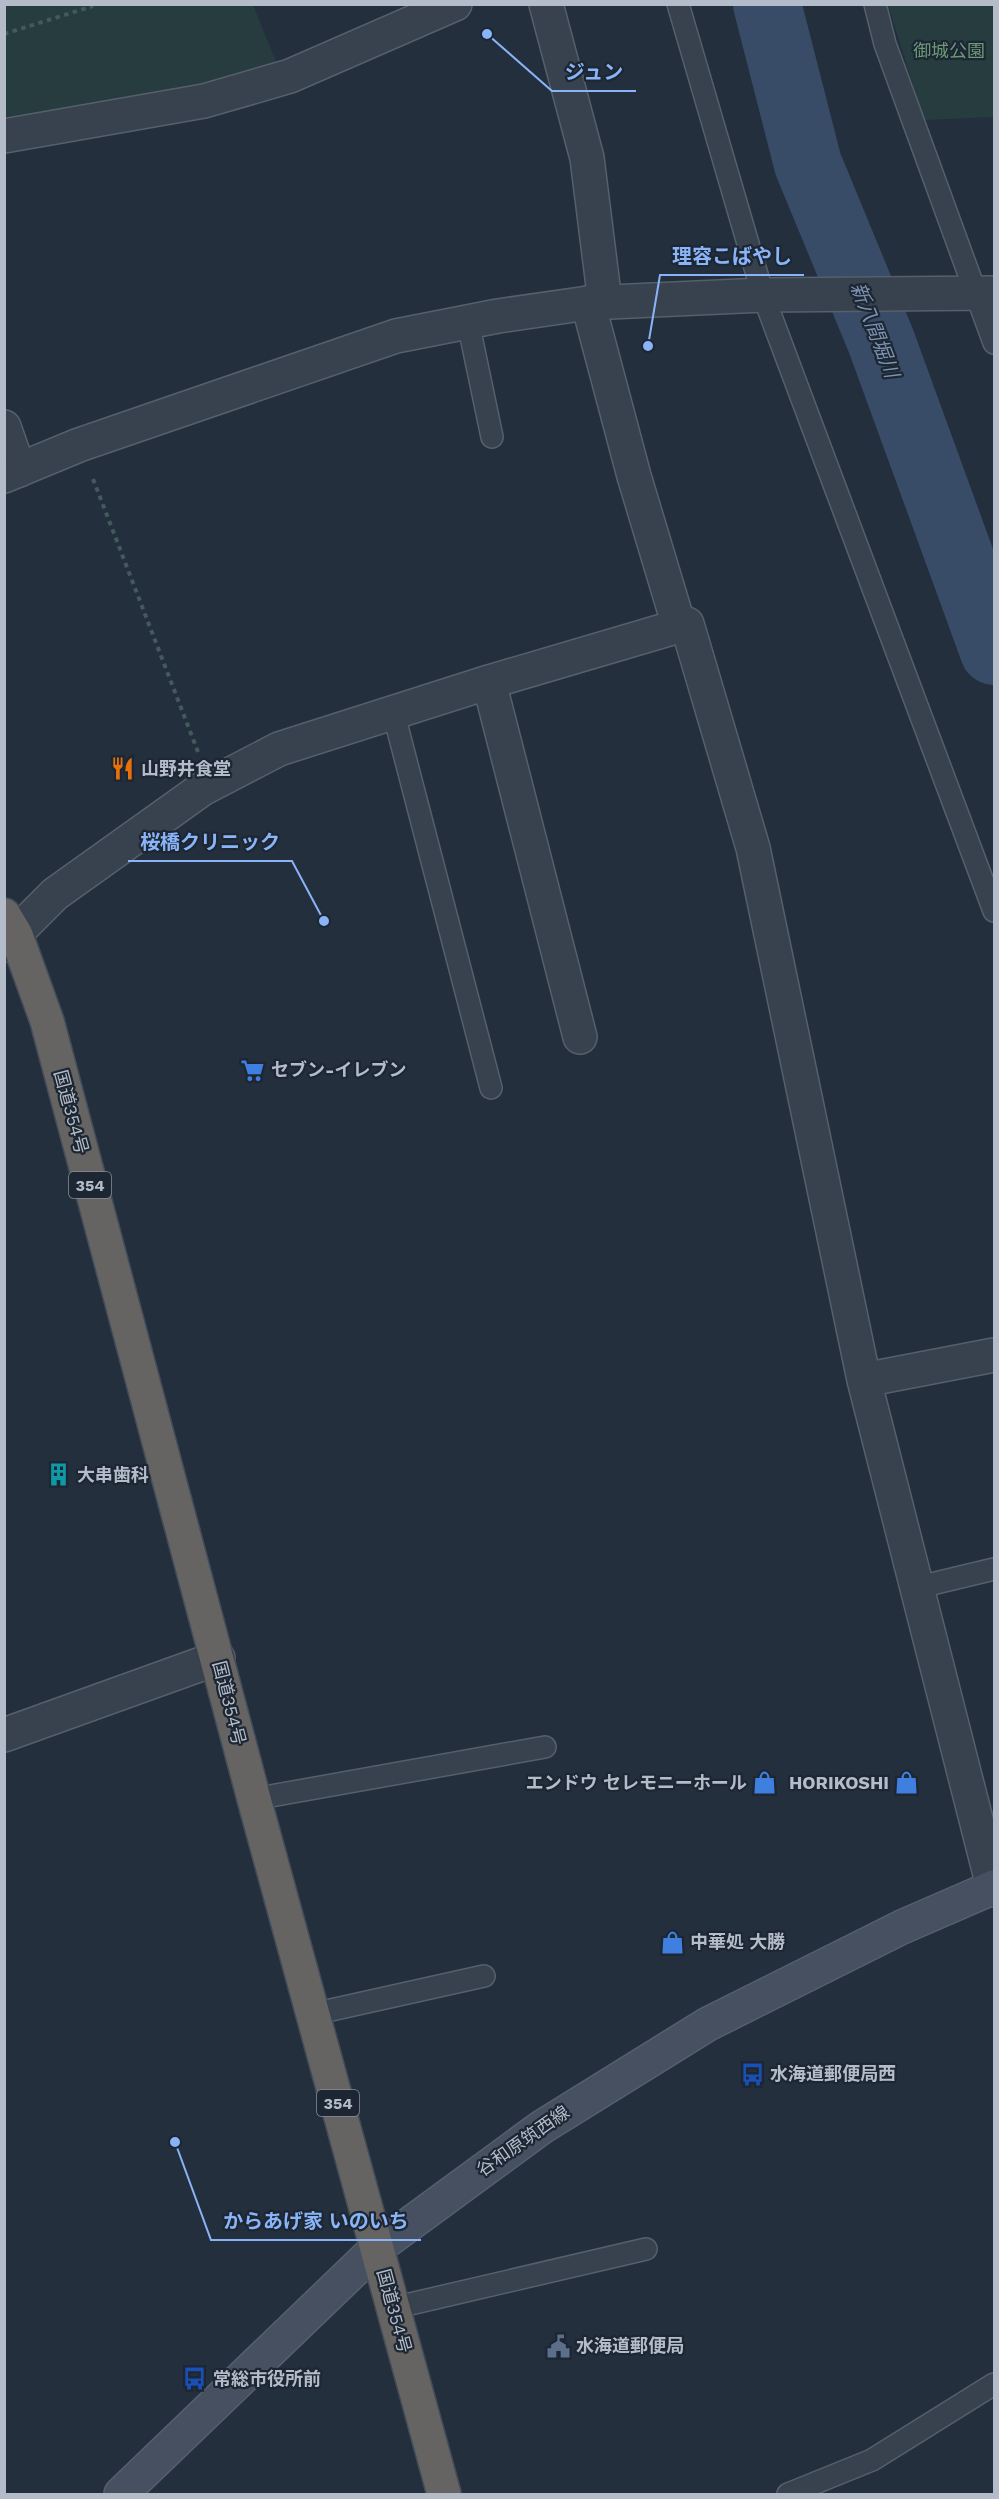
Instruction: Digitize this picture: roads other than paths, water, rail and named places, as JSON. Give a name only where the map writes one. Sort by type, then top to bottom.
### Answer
[{"type":"highway","name":"国道354号","points":[[8,932],[47,1021],[254,1799],[444,2494]]},
{"type":"main road","name":"谷和原筑西線","points":[[121,2494],[377,2248],[542,2127],[708,2024],[902,1927],[994,1888]]},
{"type":"street","points":[[4,136],[204,101],[290,76],[455,4]]},
{"type":"street","points":[[546,4],[587,158],[597,302],[634,476],[680,626]]},
{"type":"street","points":[[4,428],[12,473],[80,445],[396,336],[468,322],[597,302],[769,295],[980,293]]},
{"type":"street","points":[[8,932],[55,894],[211,784],[279,749],[393,711],[687,624],[753,848],[864,1380],[915,1588],[994,1888]]},
{"type":"street","points":[[489,682],[580,1037]]},
{"type":"street","points":[[864,1380],[994,1355]]},
{"type":"street","points":[[4,1735],[218,1658]]},
{"type":"lane","points":[[678,4],[769,295],[994,911]]},
{"type":"lane","points":[[875,4],[885,44],[980,293],[994,343]]},
{"type":"lane","points":[[468,322],[492,437]]},
{"type":"lane","points":[[393,711],[491,1088]]},
{"type":"lane","points":[[915,1588],[994,1569]]},
{"type":"lane","points":[[254,1799],[545,1748]]},
{"type":"lane","points":[[313,2014],[484,1976]]},
{"type":"lane","points":[[393,2308],[646,2249]]},
{"type":"lane","points":[[788,2494],[872,2460],[994,2384]]},
{"type":"waterway","name":"新八間堀川","points":[[767,4],[808,164],[881,341],[994,651]]},
{"type":"place","name":"ジュン","points":[[487,34]]},
{"type":"place","name":"理容こばやし","points":[[648,346]]},
{"type":"place","name":"山野井食堂","points":[[123,769]]},
{"type":"place","name":"桜橋クリニック","points":[[324,921]]},
{"type":"place","name":"セブン-イレブン","points":[[253,1070]]},
{"type":"place","name":"大串歯科","points":[[59,1475]]},
{"type":"place","name":"エンドウ セレモニーホール","points":[[765,1783]]},
{"type":"place","name":"HORIKOSHI","points":[[907,1783]]},
{"type":"place","name":"中華処 大勝","points":[[672,1942]]},
{"type":"place","name":"水海道郵便局西","points":[[752,2074]]},
{"type":"place","name":"からあげ家 いのいち","points":[[175,2142]]},
{"type":"place","name":"水海道郵便局","points":[[558,2346]]},
{"type":"place","name":"常総市役所前","points":[[195,2379]]},
{"type":"park label","name":"御城公園","points":[[949,51]]}]
